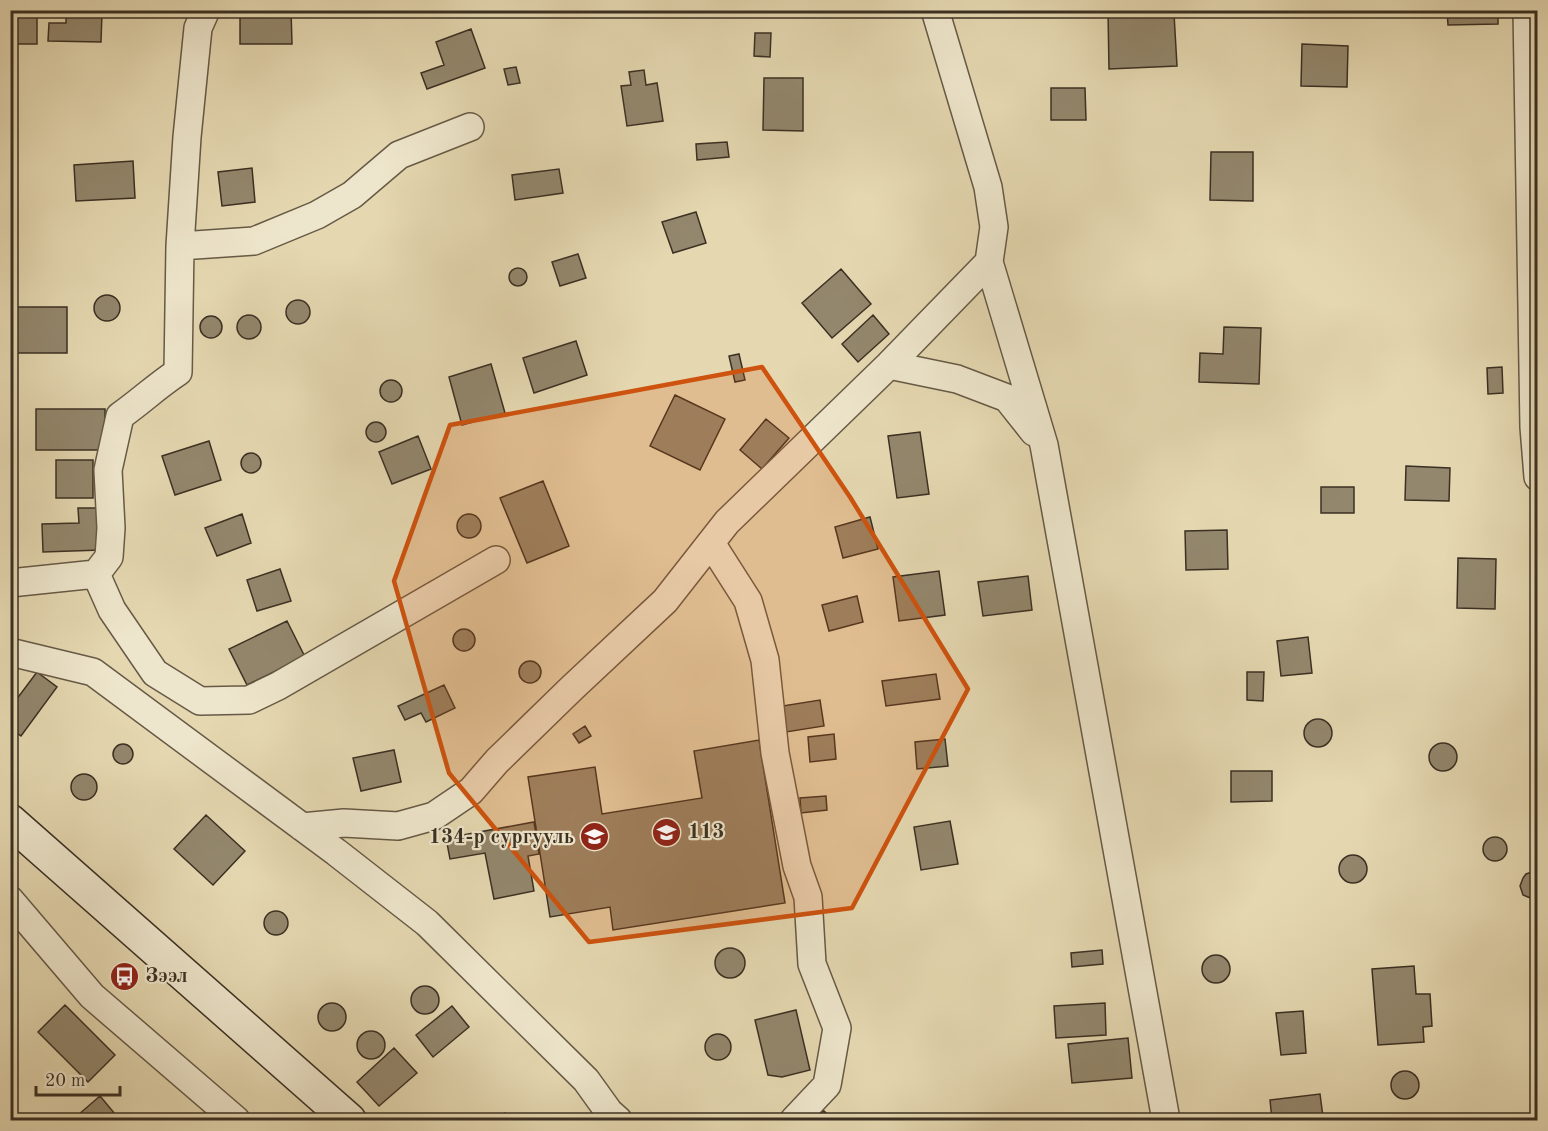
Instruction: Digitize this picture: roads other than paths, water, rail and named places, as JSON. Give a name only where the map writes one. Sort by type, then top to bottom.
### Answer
[{"type":"main road","points":[[10,820],[349,1120]]},
{"type":"street","points":[[10,583],[96,574],[110,557],[108,470],[120,416],[148,396],[160,383],[178,372],[180,246],[187,137],[198,28],[206,10]]},
{"type":"street","points":[[935,10],[988,187],[994,227],[989,262],[1044,445],[1166,1120]]},
{"type":"street","points":[[1527,10],[1534,428],[1538,477]]},
{"type":"street","points":[[180,246],[254,241],[306,220],[352,195],[399,154],[470,127]]},
{"type":"street","points":[[302,826],[344,823],[398,826],[434,816],[471,791],[497,761],[563,696],[666,601],[727,522],[889,365],[989,262]]},
{"type":"street","points":[[889,365],[957,380],[1007,398],[1044,445]]},
{"type":"street","points":[[711,543],[748,601],[765,660],[775,753],[797,866],[808,897],[813,964],[837,1028],[827,1085],[794,1120]]},
{"type":"street","points":[[96,574],[112,610],[154,673],[200,701],[249,700],[278,686],[496,560]]},
{"type":"street","points":[[10,652],[93,672],[302,826],[427,923],[586,1080],[609,1112],[618,1120]]},
{"type":"street","points":[[10,900],[92,996],[236,1120]]},
{"type":"place","name":"113","points":[[667,832]]},
{"type":"place","name":"134-р сургууль","points":[[595,837]]},
{"type":"place","name":"Зээл","points":[[124,976]]}]
